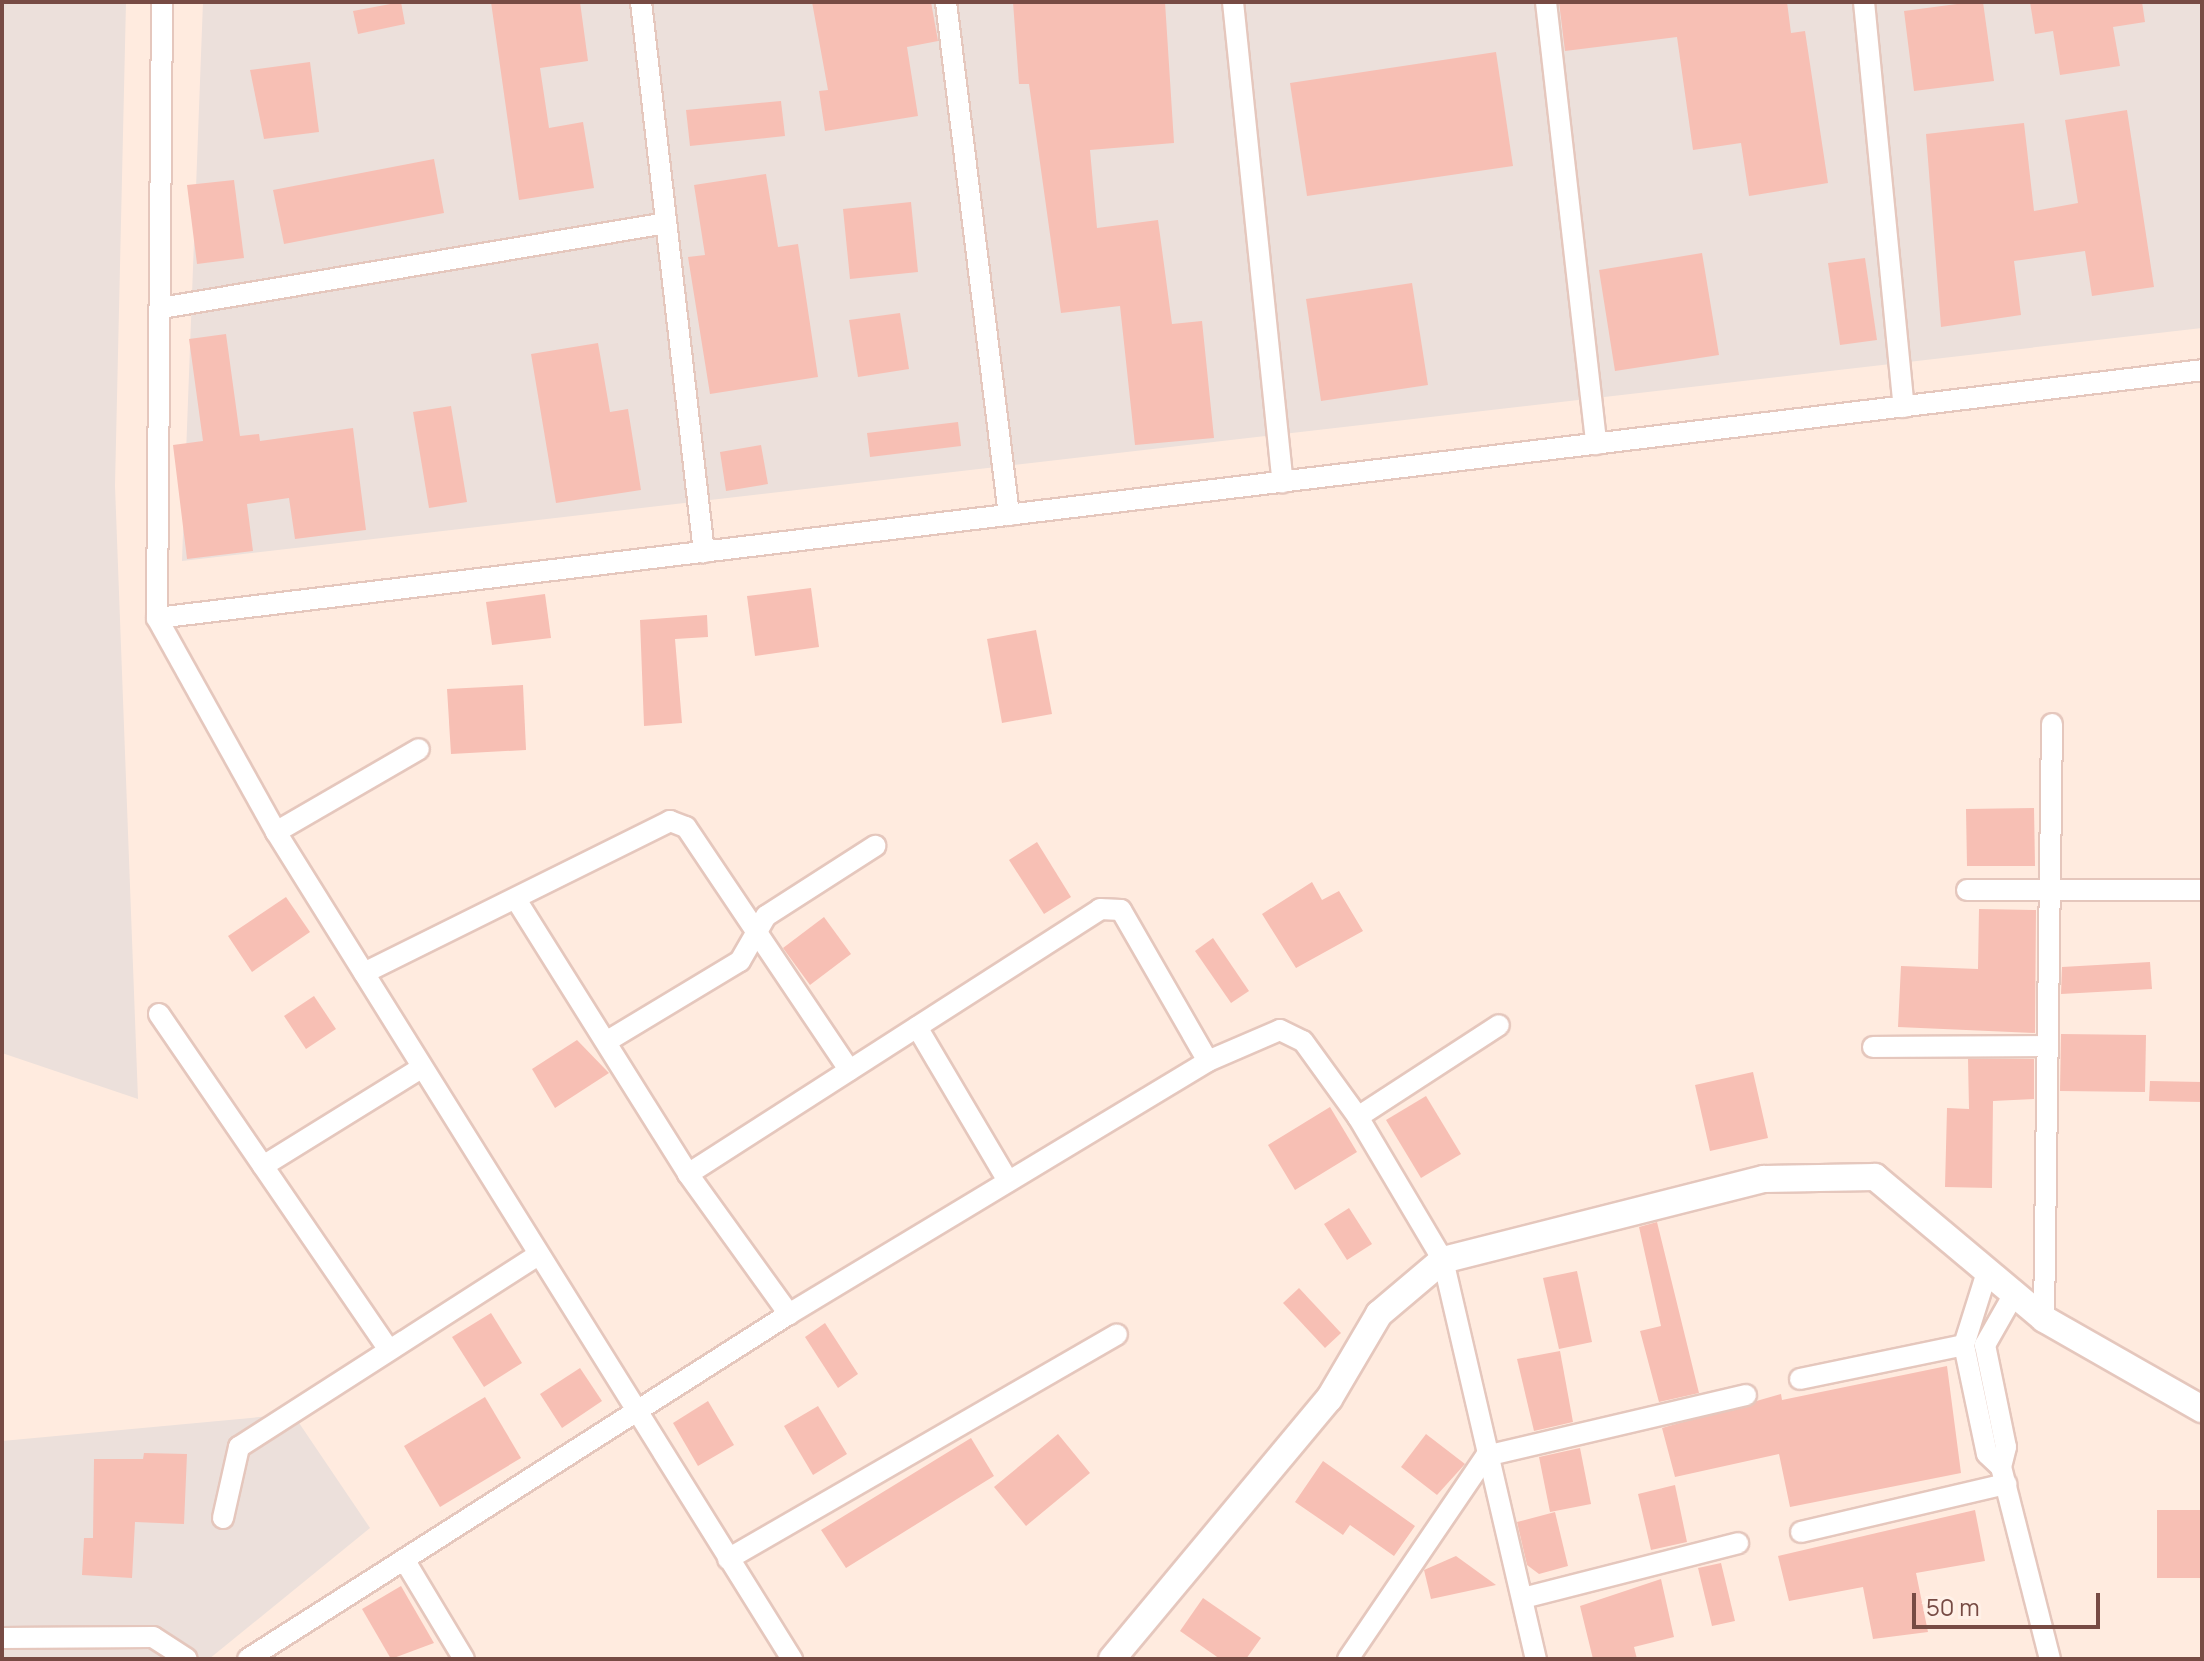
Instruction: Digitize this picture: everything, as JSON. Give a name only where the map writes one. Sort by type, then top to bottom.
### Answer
[{"type":"street","points":[[162,2],[157,618],[276,832],[635,1416],[792,1659]]},
{"type":"street","points":[[641,2],[704,552]]},
{"type":"street","points":[[946,2],[1009,515]]},
{"type":"street","points":[[1233,2],[1283,482]]},
{"type":"street","points":[[1546,2],[1596,444]]},
{"type":"street","points":[[1864,2],[1904,407]]},
{"type":"street","points":[[161,308],[666,223]]},
{"type":"street","points":[[157,618],[2202,370]]},
{"type":"street","points":[[2044,1319],[2052,724]]},
{"type":"street","points":[[276,832],[419,749]]},
{"type":"street","points":[[364,973],[517,901],[670,821],[686,827],[756,926],[849,1070]]},
{"type":"street","points":[[609,1040],[740,961],[756,926],[875,846]]},
{"type":"street","points":[[1967,890],[2202,890]]},
{"type":"street","points":[[517,901],[609,1040],[688,1174],[789,1314]]},
{"type":"street","points":[[688,1174],[1112,907],[1121,910],[1208,1061]]},
{"type":"street","points":[[159,1014],[389,1350]]},
{"type":"street","points":[[1358,1117],[1499,1025]]},
{"type":"street","points":[[917,1027],[1008,1181]]},
{"type":"street","points":[[248,1659],[635,1416],[789,1314],[1008,1181],[1208,1061],[1291,1031],[1358,1117],[1443,1260],[1486,1456],[1536,1659]]},
{"type":"street","points":[[1873,1047],[2047,1046]]},
{"type":"street","points":[[263,1166],[421,1068]]},
{"type":"street","points":[[1112,1659],[1329,1399],[1379,1314],[1443,1260],[1764,1179],[1875,1177],[2044,1319],[2202,1409]]},
{"type":"street","points":[[223,1518],[239,1447],[537,1256]]},
{"type":"street","points":[[1987,1272],[1964,1345],[1987,1454],[2003,1476]]},
{"type":"street","points":[[2014,1294],[1985,1345],[2006,1447],[2003,1476],[2050,1659]]},
{"type":"street","points":[[728,1559],[1117,1334]]},
{"type":"street","points":[[1800,1379],[1964,1345]]},
{"type":"street","points":[[1348,1659],[1486,1456],[1746,1395]]},
{"type":"street","points":[[1801,1532],[2003,1476]]},
{"type":"street","points":[[1523,1598],[1738,1543]]},
{"type":"street","points":[[405,1561],[464,1659]]},
{"type":"street","points":[[2,1638],[153,1637],[187,1659]]},
{"type":"shaded area","points":[[2,2],[126,2],[115,486],[138,1099],[2,1053]]},
{"type":"shaded area","points":[[203,2],[2202,2],[2202,328],[182,561]]},
{"type":"shaded area","points":[[293,1414],[370,1528],[209,1659],[2,1659],[2,1441]]},
{"type":"building","points":[[401,2],[405,24],[358,34],[353,11]]},
{"type":"building","points":[[491,2],[580,2],[588,61],[540,68],[549,128],[583,122],[594,188],[519,200]]},
{"type":"building","points":[[812,2],[931,2],[938,41],[907,47],[918,116],[825,131],[819,91],[828,90]]},
{"type":"building","points":[[1013,2],[1165,2],[1174,143],[1090,150],[1097,228],[1158,220],[1172,324],[1202,321],[1214,438],[1135,445],[1120,306],[1061,313],[1029,84],[1019,84]]},
{"type":"building","points":[[1559,2],[1787,2],[1791,33],[1805,31],[1828,183],[1749,196],[1741,143],[1693,150],[1677,37],[1565,51]]},
{"type":"building","points":[[1983,2],[1994,81],[1914,91],[1904,11]]},
{"type":"building","points":[[2030,2],[2142,2],[2145,22],[2113,27],[2120,66],[2060,75],[2053,31],[2035,34]]},
{"type":"building","points":[[1496,52],[1513,166],[1307,196],[1290,83]]},
{"type":"building","points":[[310,62],[319,132],[264,139],[250,70]]},
{"type":"building","points":[[781,101],[785,136],[690,146],[686,110]]},
{"type":"building","points":[[2127,110],[2154,287],[2092,296],[2085,251],[2014,261],[2021,315],[1941,327],[1926,134],[2024,123],[2034,211],[2078,203],[2065,120]]},
{"type":"building","points":[[434,159],[444,213],[284,244],[273,190]]},
{"type":"building","points":[[766,174],[778,247],[798,244],[818,377],[710,394],[688,257],[705,255],[694,185]]},
{"type":"building","points":[[234,180],[244,258],[197,264],[187,185]]},
{"type":"building","points":[[911,202],[918,272],[850,279],[843,209]]},
{"type":"building","points":[[1702,253],[1719,355],[1615,371],[1599,270]]},
{"type":"building","points":[[1865,258],[1877,340],[1840,345],[1828,263]]},
{"type":"building","points":[[1412,283],[1428,385],[1321,401],[1306,299]]},
{"type":"building","points":[[900,313],[909,369],[858,377],[849,320]]},
{"type":"building","points":[[226,334],[240,436],[259,434],[260,441],[353,428],[366,530],[295,539],[289,498],[247,504],[253,551],[187,559],[173,445],[203,441],[189,339]]},
{"type":"building","points":[[598,343],[610,412],[628,409],[641,490],[556,503],[531,354]]},
{"type":"building","points":[[451,406],[467,502],[429,508],[413,412]]},
{"type":"building","points":[[958,422],[961,446],[870,457],[867,433]]},
{"type":"building","points":[[761,445],[768,484],[726,491],[720,452]]},
{"type":"building","points":[[811,588],[819,647],[755,656],[747,596]]},
{"type":"building","points":[[545,594],[551,638],[492,645],[486,602]]},
{"type":"building","points":[[707,615],[708,637],[675,639],[682,723],[644,726],[640,620]]},
{"type":"building","points":[[1036,630],[1052,714],[1002,723],[987,639]]},
{"type":"building","points":[[523,685],[526,750],[451,754],[447,689]]},
{"type":"building","points":[[2034,808],[2035,866],[1967,866],[1966,809]]},
{"type":"building","points":[[1037,842],[1071,897],[1044,914],[1009,860]]},
{"type":"building","points":[[1312,882],[1322,900],[1339,891],[1363,931],[1296,968],[1262,914]]},
{"type":"building","points":[[286,897],[310,932],[252,972],[228,936]]},
{"type":"building","points":[[1979,909],[2036,910],[2035,1033],[1898,1027],[1901,966],[1978,969]]},
{"type":"building","points":[[824,917],[851,954],[810,985],[783,948]]},
{"type":"building","points":[[1213,938],[1249,991],[1231,1003],[1195,951]]},
{"type":"building","points":[[2150,962],[2152,989],[2061,994],[2062,967]]},
{"type":"building","points":[[314,996],[336,1029],[306,1049],[284,1016]]},
{"type":"building","points":[[2061,1034],[2146,1035],[2145,1092],[2060,1091]]},
{"type":"building","points":[[577,1040],[609,1073],[555,1108],[532,1069]]},
{"type":"building","points":[[1968,1059],[2034,1059],[2034,1099],[1993,1101],[1992,1188],[1945,1187],[1947,1108],[1969,1109]]},
{"type":"building","points":[[1753,1072],[1768,1138],[1710,1151],[1695,1085]]},
{"type":"building","points":[[2150,1081],[2202,1082],[2202,1102],[2149,1101]]},
{"type":"building","points":[[1426,1096],[1461,1154],[1421,1178],[1386,1120]]},
{"type":"building","points":[[1330,1107],[1357,1152],[1295,1190],[1268,1145]]},
{"type":"building","points":[[1349,1208],[1372,1244],[1347,1260],[1324,1224]]},
{"type":"building","points":[[1657,1222],[1699,1393],[1659,1402],[1640,1331],[1661,1326],[1639,1227]]},
{"type":"building","points":[[1577,1271],[1592,1342],[1559,1349],[1543,1278]]},
{"type":"building","points":[[1299,1288],[1341,1333],[1325,1348],[1283,1303]]},
{"type":"building","points":[[491,1313],[522,1363],[484,1387],[452,1337]]},
{"type":"building","points":[[825,1323],[858,1374],[838,1388],[805,1337]]},
{"type":"building","points":[[1560,1351],[1573,1422],[1534,1431],[1517,1359]]},
{"type":"building","points":[[1947,1366],[1961,1473],[1790,1507],[1779,1454],[1675,1477],[1662,1428],[1781,1394],[1782,1400]]},
{"type":"building","points":[[580,1368],[602,1401],[562,1428],[540,1394]]},
{"type":"building","points":[[485,1397],[521,1458],[440,1507],[404,1446]]},
{"type":"building","points":[[708,1401],[734,1445],[698,1466],[673,1423]]},
{"type":"building","points":[[818,1406],[847,1454],[813,1475],[784,1426]]},
{"type":"building","points":[[1058,1434],[1090,1473],[1026,1526],[994,1487]]},
{"type":"building","points":[[1426,1434],[1465,1464],[1437,1495],[1401,1467]]},
{"type":"building","points":[[971,1438],[994,1476],[846,1568],[821,1530]]},
{"type":"building","points":[[1580,1448],[1591,1504],[1550,1512],[1539,1457]]},
{"type":"building","points":[[144,1453],[187,1454],[184,1524],[135,1522],[132,1578],[82,1575],[84,1538],[93,1538],[94,1459],[143,1459]]},
{"type":"building","points":[[1323,1461],[1415,1526],[1394,1556],[1350,1525],[1343,1535],[1295,1502]]},
{"type":"building","points":[[1675,1485],[1687,1542],[1651,1550],[1638,1494]]},
{"type":"building","points":[[1975,1510],[1985,1561],[1916,1573],[1928,1632],[1873,1639],[1863,1587],[1789,1601],[1778,1556]]},
{"type":"building","points":[[2157,1510],[2202,1510],[2202,1578],[2157,1578]]},
{"type":"building","points":[[1555,1512],[1568,1566],[1539,1574],[1527,1565],[1517,1522]]},
{"type":"building","points":[[1456,1556],[1496,1585],[1431,1599],[1424,1570]]},
{"type":"building","points":[[1721,1563],[1735,1621],[1712,1626],[1698,1568]]},
{"type":"building","points":[[1661,1579],[1674,1637],[1634,1647],[1637,1659],[1593,1659],[1580,1606]]},
{"type":"building","points":[[401,1586],[434,1643],[391,1659],[362,1609]]},
{"type":"building","points":[[1203,1598],[1261,1638],[1246,1659],[1220,1659],[1180,1631]]}]
